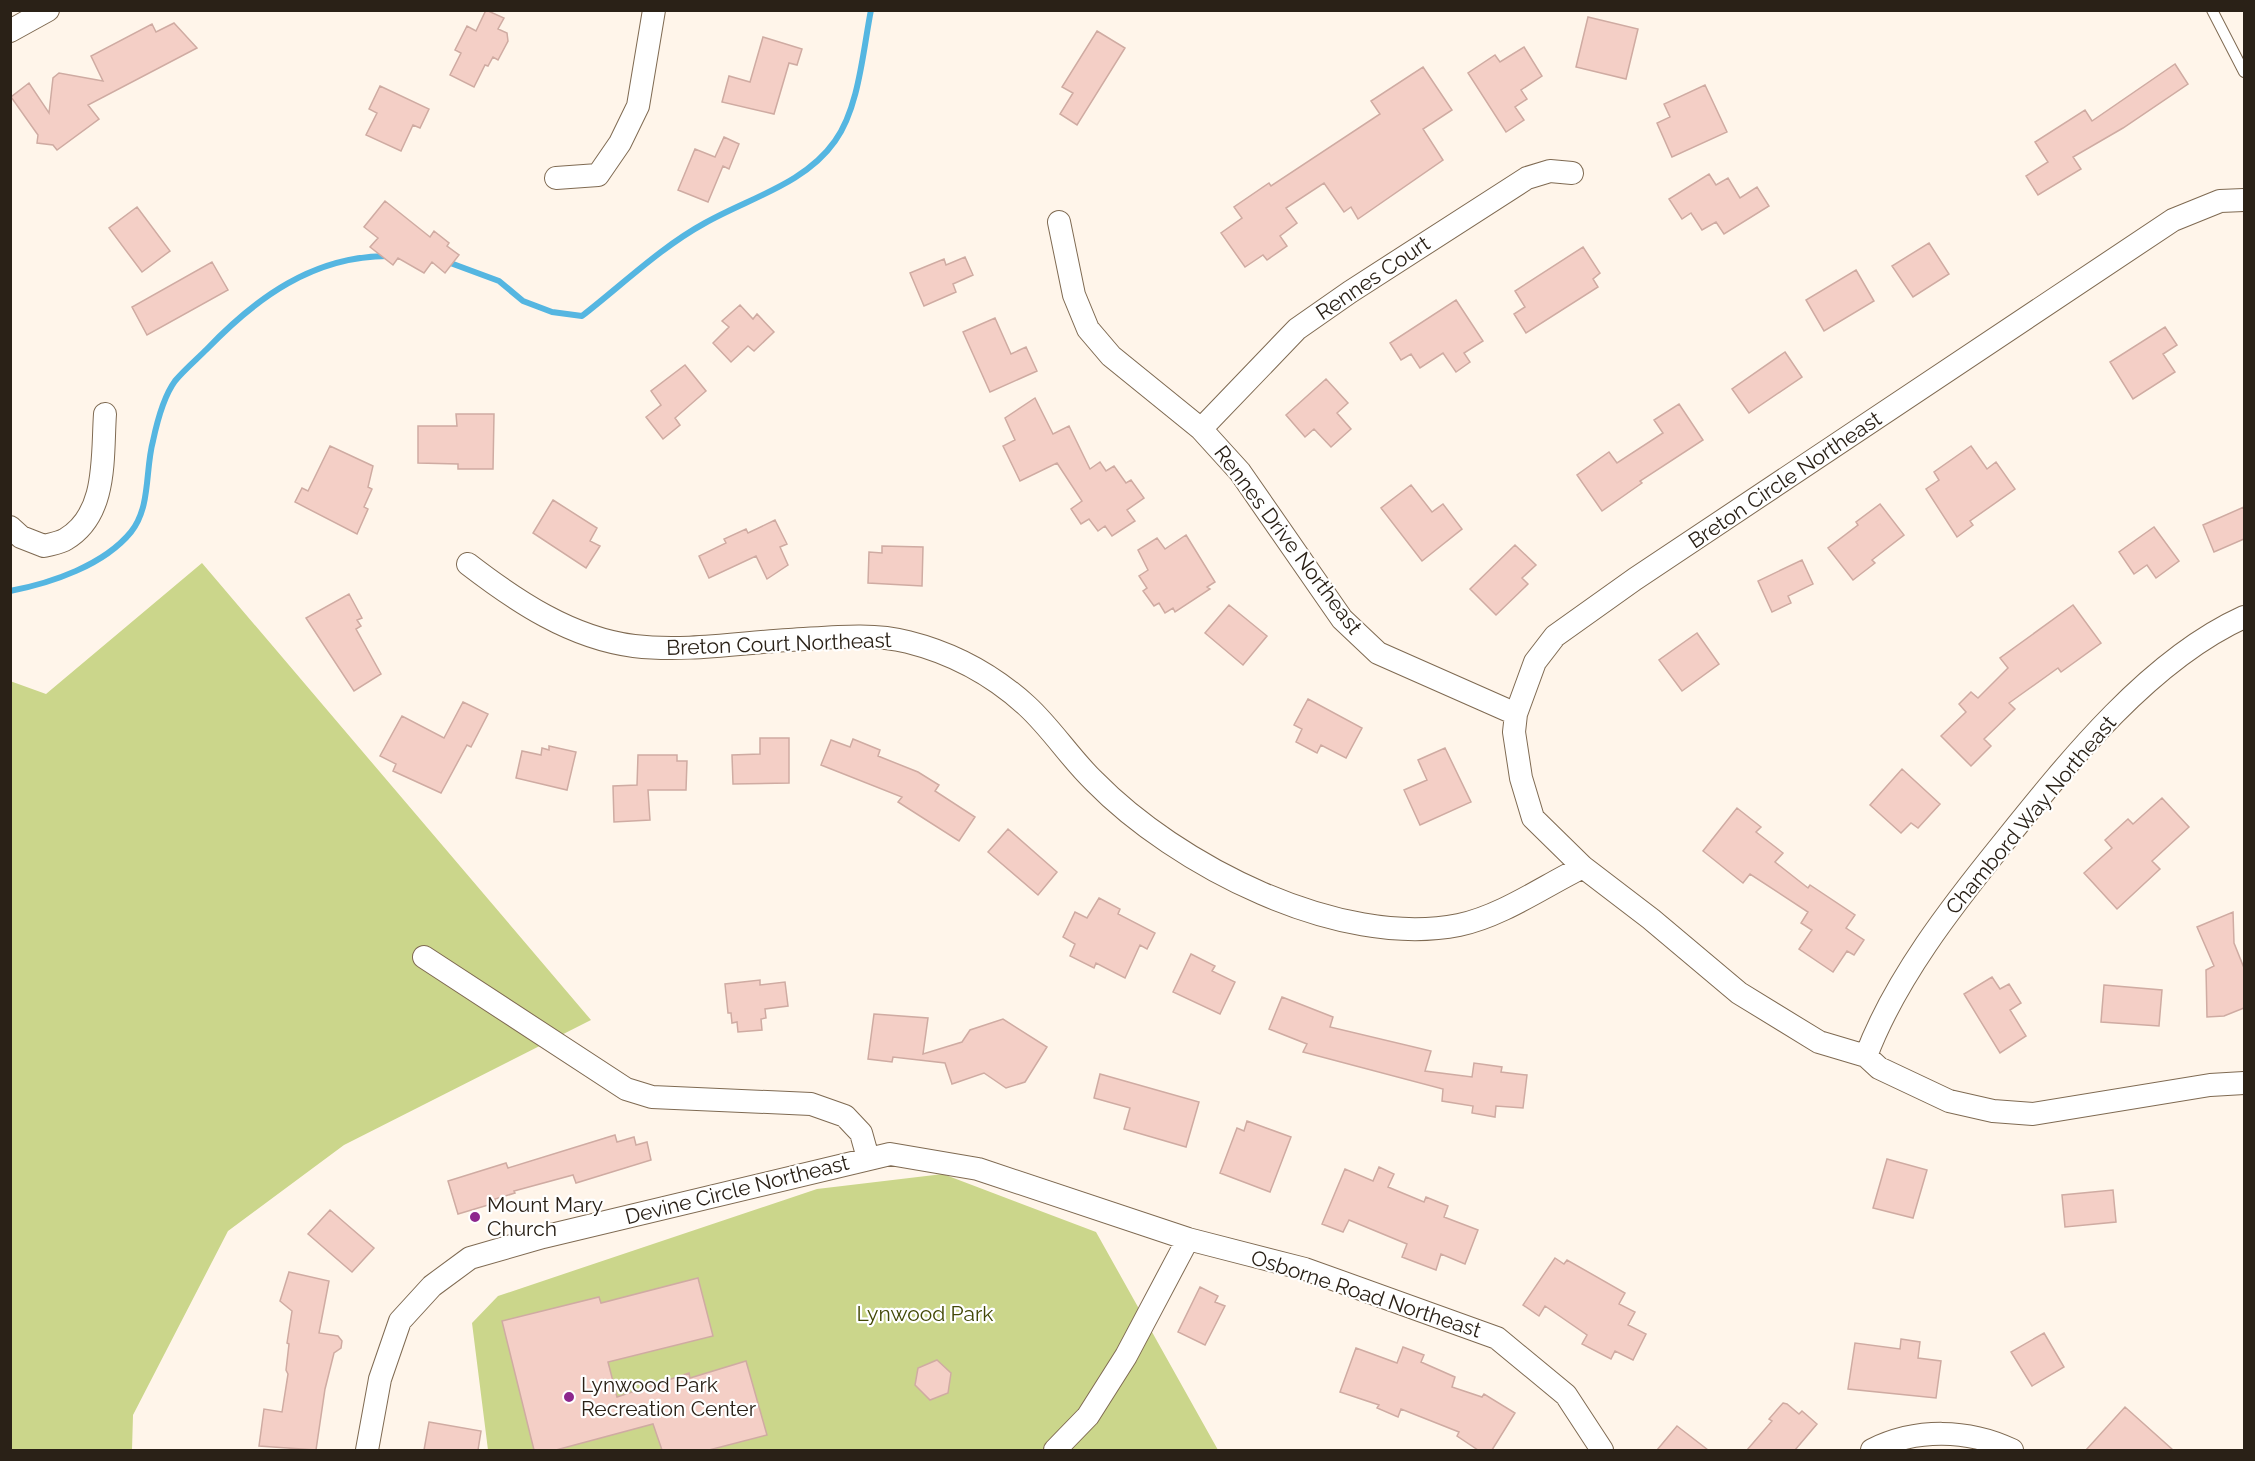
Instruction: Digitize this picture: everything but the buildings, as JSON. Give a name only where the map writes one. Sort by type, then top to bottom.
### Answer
[{"type":"street","points":[[10,31],[48,10]]},
{"type":"street","points":[[556,178],[597,175],[620,143],[638,106],[654,10]]},
{"type":"street","name":"Rennes Court","points":[[1201,429],[1297,329],[1350,292],[1527,178],[1550,171],[1572,173]]},
{"type":"street","name":"Breton Circle Northeast","points":[[2244,200],[2220,201],[2173,220],[1635,579],[1555,636],[1535,662],[1516,714],[1514,732],[1521,778],[1533,818],[1583,867],[1739,993],[1819,1042],[1866,1056],[1879,1068],[1949,1101],[1993,1111],[2032,1114],[2210,1085],[2244,1083]]},
{"type":"street","name":"Rennes Drive Northeast","points":[[1059,222],[1074,295],[1088,329],[1111,356],[1201,429],[1240,472],[1342,619],[1378,653],[1516,714]]},
{"type":"street","points":[[10,527],[21,537],[44,546],[67,539],[94,511],[100,483],[105,414]]},
{"type":"street","name":"Breton Court Northeast","points":[[468,564],[504,592],[557,621],[591,636],[632,646],[668,648],[865,637],[905,641],[956,657],[993,680],[1028,707],[1091,779],[1129,816],[1166,841],[1217,872],[1296,905],[1367,927],[1410,931],[1461,924],[1497,911],[1583,867]]},
{"type":"street","name":"Chambord Way Northeast","points":[[1866,1056],[1876,1030],[1944,916],[2098,729],[2167,668],[2219,628],[2244,617]]},
{"type":"street","points":[[424,957],[626,1089],[652,1097],[811,1104],[845,1116],[861,1133],[868,1158]]},
{"type":"street","name":"Devine Circle Northeast","points":[[367,1450],[380,1379],[400,1321],[432,1286],[470,1258],[543,1237],[890,1154],[978,1169],[1188,1239]]},
{"type":"street","points":[[1055,1450],[1088,1416],[1126,1356],[1188,1239]]},
{"type":"street","name":"Osborne Road Northeast","points":[[1188,1239],[1305,1269],[1497,1338],[1566,1395],[1602,1450]]},
{"type":"street","points":[[1872,1450],[1909,1436],[1953,1433],[1997,1443],[2012,1450]]},
{"type":"lane","points":[[2212,10],[2244,72]]},
{"type":"green space","points":[[202,563],[591,1020],[344,1145],[228,1231],[133,1415],[132,1450],[11,1450],[10,681],[46,694]]},
{"type":"green space","name":"Lynwood Park","points":[[943,1174],[1096,1232],[1218,1450],[488,1450],[472,1323],[498,1296],[817,1189]]},
{"type":"waterway","points":[[445,261],[499,281],[523,301],[552,312],[582,316],[657,255],[689,233],[722,214],[775,189],[823,156],[843,128],[850,112],[859,78],[871,10]]},
{"type":"waterway","points":[[10,591],[60,578],[76,571],[107,554],[131,532],[145,500],[151,452],[167,394],[186,369],[245,313],[288,283],[311,272],[335,263],[388,256]]},
{"type":"place","name":"Mount Mary Church","points":[[475,1217]]},
{"type":"place","name":"Lynwood Park Recreation Center","points":[[569,1397]]}]
